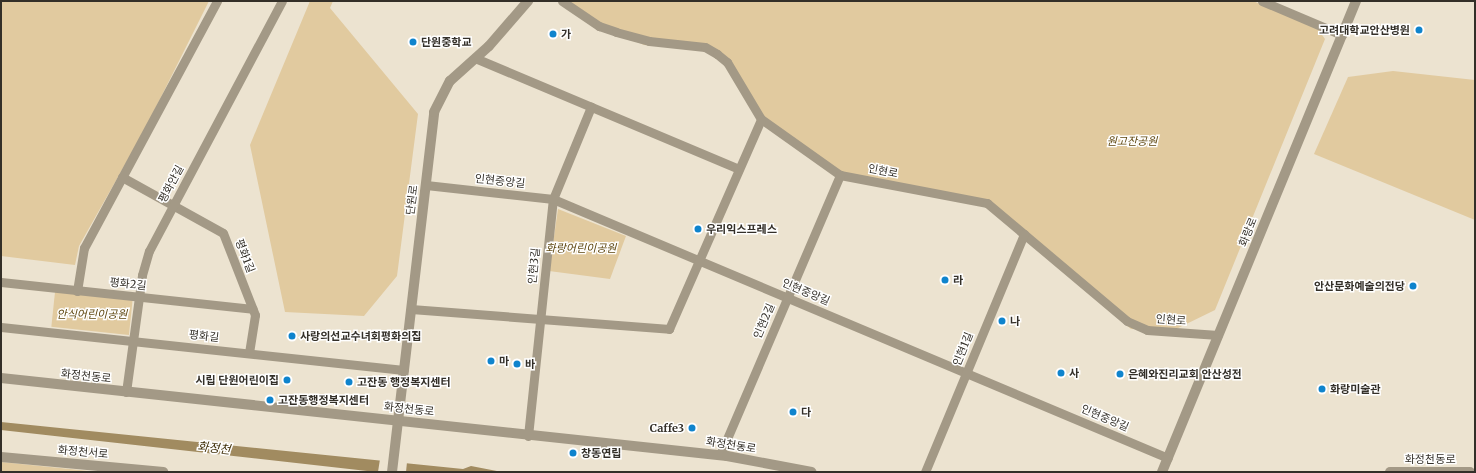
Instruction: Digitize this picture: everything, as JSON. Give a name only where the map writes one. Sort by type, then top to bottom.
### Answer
[{"type":"street","points":[[77,291],[84,248],[217,1]]},
{"type":"street","name":"평화안길","points":[[126,392],[138,298],[149,251],[282,1]]},
{"type":"street","name":"단원로","points":[[392,472],[434,112],[450,81],[475,58],[528,1]]},
{"type":"street","name":"인현로","points":[[562,1],[599,26],[616,32],[649,41],[705,47],[727,62],[761,119],[840,175],[987,203],[1127,321],[1147,330],[1218,335]]},
{"type":"street","points":[[1262,1],[1342,35]]},
{"type":"street","name":"화랑로","points":[[1162,472],[1356,1]]},
{"type":"street","points":[[475,58],[740,169]]},
{"type":"street","name":"인현3길","points":[[528,436],[553,199],[591,107]]},
{"type":"street","points":[[411,309],[669,329],[761,119]]},
{"type":"street","name":"인현2길","points":[[720,455],[840,175]]},
{"type":"street","name":"평화1길","points":[[122,177],[223,233],[256,315],[249,353]]},
{"type":"street","name":"인현중앙길","points":[[426,185],[553,199],[1168,458]]},
{"type":"street","name":"인현1길","points":[[925,472],[1024,234]]},
{"type":"street","name":"평화2길","points":[[1,282],[138,298],[253,309]]},
{"type":"street","name":"평화길","points":[[1,326],[404,370]]},
{"type":"street","name":"화정천동로","points":[[1,378],[398,419],[528,436],[720,455],[812,472]]},
{"type":"street","name":"화정천서로","points":[[1,457],[162,472]]},
{"type":"street","name":"화정천동로","points":[[1390,472],[1470,472]]},
{"type":"green space","points":[[1,1],[209,1],[145,129],[79,246],[75,265],[1,256]]},
{"type":"green space","points":[[310,1],[333,1],[330,8],[418,114],[397,276],[364,316],[285,312],[250,145]]},
{"type":"green space","name":"원고잔공원","points":[[568,1],[1253,1],[1317,28],[1325,39],[1215,310],[1174,330],[1131,329],[987,207],[849,179],[761,122],[728,66],[705,49],[644,45],[615,32]]},
{"type":"green space","points":[[1393,71],[1475,80],[1475,220],[1314,154],[1348,77]]},
{"type":"green space","name":"화랑어린이공원","points":[[558,209],[626,236],[610,279],[549,271]]},
{"type":"green space","name":"안식어린이공원","points":[[55,292],[133,300],[129,335],[51,327]]},
{"type":"green space","points":[[1,462],[99,472],[1,472]]},
{"type":"water","name":"화정천","points":[[1,422],[463,469],[471,466],[502,472],[376,472],[1,430]]},
{"type":"pier","points":[[380,459],[407,462],[406,472],[378,472]]},
{"type":"place","name":"고려대학교안산병원","points":[[1419,30]]},
{"type":"place","name":"가","points":[[553,34]]},
{"type":"place","name":"단원중학교","points":[[413,42]]},
{"type":"place","name":"우리익스프레스","points":[[698,229]]},
{"type":"place","name":"라","points":[[945,280]]},
{"type":"place","name":"안산문화예술의전당","points":[[1413,286]]},
{"type":"place","name":"나","points":[[1002,321]]},
{"type":"place","name":"사랑의선교수녀회평화의집","points":[[292,336]]},
{"type":"place","name":"마","points":[[491,361]]},
{"type":"place","name":"바","points":[[517,364]]},
{"type":"place","name":"사","points":[[1061,373]]},
{"type":"place","name":"은혜와진리교회 안산성전","points":[[1120,374]]},
{"type":"place","name":"시립 단원어린이집","points":[[287,380]]},
{"type":"place","name":"고잔동 행정복지센터","points":[[349,382]]},
{"type":"place","name":"화랑미술관","points":[[1322,389]]},
{"type":"place","name":"고잔동행정복지센터","points":[[270,400]]},
{"type":"place","name":"다","points":[[793,412]]},
{"type":"place","name":"Caffe3","points":[[692,428]]},
{"type":"place","name":"창동연립","points":[[573,453]]}]
